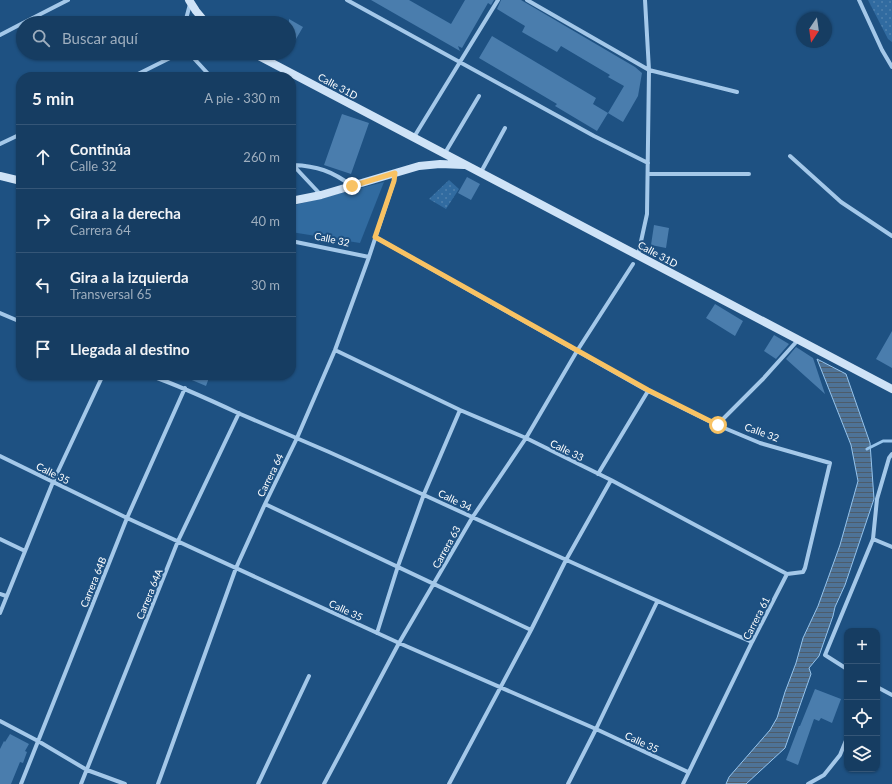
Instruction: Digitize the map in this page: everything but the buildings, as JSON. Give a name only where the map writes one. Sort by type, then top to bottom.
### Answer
[{"type":"street","points":[[37,16],[68,0]]},
{"type":"street","points":[[346,0],[594,136],[648,162]]},
{"type":"street","points":[[414,137],[498,0]]},
{"type":"street","points":[[527,0],[649,70],[737,92]]},
{"type":"street","points":[[638,255],[647,214],[649,70],[645,0]]},
{"type":"street","points":[[859,0],[892,67]]},
{"type":"street","points":[[189,2],[200,16]]},
{"type":"street","points":[[186,16],[189,2]]},
{"type":"street","points":[[0,35],[16,27]]},
{"type":"street","points":[[142,72],[166,60]]},
{"type":"street","points":[[195,60],[206,72]]},
{"type":"street","name":"Calle 31D","points":[[266,60],[289,72]]},
{"type":"street","name":"Calle 31D","points":[[296,75],[892,389]]},
{"type":"street","points":[[445,153],[479,96]]},
{"type":"street","points":[[481,172],[505,128]]},
{"type":"street","points":[[0,144],[16,136]]},
{"type":"street","points":[[790,156],[841,202],[892,236]]},
{"type":"street","points":[[296,164],[324,170],[339,176],[352,186]]},
{"type":"street","points":[[296,201],[322,195],[419,166],[467,165]]},
{"type":"street","points":[[296,168],[322,195]]},
{"type":"street","name":"Carrera 64","points":[[158,784],[236,568],[264,504],[297,438],[335,350],[369,257],[394,181],[395,173]]},
{"type":"street","points":[[648,174],[749,174]]},
{"type":"street","points":[[0,176],[16,180]]},
{"type":"street","name":"Calle 32","points":[[375,237],[648,390],[718,425],[760,443],[830,463],[805,568],[802,572],[787,574]]},
{"type":"street","name":"Calle 32","points":[[296,242],[369,257]]},
{"type":"street","name":"Carrera 63","points":[[324,784],[399,643],[472,518],[526,438],[577,351],[632,264]]},
{"type":"street","points":[[0,313],[16,320]]},
{"type":"street","points":[[718,425],[763,379],[799,339]]},
{"type":"street","name":"Calle 33","points":[[335,350],[460,410],[526,438],[611,480],[787,574]]},
{"type":"street","points":[[0,613],[53,482],[101,380]]},
{"type":"street","name":"Calle 34","points":[[163,380],[185,388],[424,494],[472,518],[657,602],[752,642]]},
{"type":"street","name":"Carrera 64B","points":[[21,784],[127,518],[185,388]]},
{"type":"street","points":[[598,474],[648,390]]},
{"type":"street","points":[[377,633],[398,566],[424,494],[460,410]]},
{"type":"street","name":"Carrera 64A","points":[[81,784],[178,541],[239,413]]},
{"type":"street","points":[[844,667],[825,655],[873,539],[877,499],[889,458],[892,454]]},
{"type":"street","name":"Calle 35","points":[[0,456],[127,518],[377,633],[501,687],[688,772]]},
{"type":"street","points":[[449,784],[566,560],[611,480]]},
{"type":"street","points":[[264,504],[398,566],[434,585],[530,630]]},
{"type":"street","points":[[0,539],[26,551]]},
{"type":"street","points":[[873,539],[892,546]]},
{"type":"street","name":"Carrera 61","points":[[683,784],[787,574]]},
{"type":"street","points":[[0,594],[6,596]]},
{"type":"street","points":[[568,784],[596,730],[657,602]]},
{"type":"street","points":[[258,784],[309,676]]},
{"type":"street","points":[[880,689],[892,695]]},
{"type":"street","points":[[0,721],[38,741],[87,770],[125,784]]},
{"type":"street","points":[[808,784],[824,775],[840,755],[844,745]]},
{"type":"shaded area","points":[[868,0],[892,0],[892,42],[888,39]]},
{"type":"shaded area","points":[[449,180],[459,189],[446,209],[429,199]]},
{"type":"shaded area","points":[[384,182],[360,243],[296,233],[296,205]]},
{"type":"shaded area","points":[[817,359],[846,374],[870,443],[874,499],[819,656],[809,668],[811,674],[785,748],[746,784],[726,784],[729,777],[770,730],[777,718],[803,638],[818,606],[840,545],[858,481],[851,445]]},
{"type":"waterway","points":[[867,449],[883,441],[892,441]]},
{"type":"route","points":[[352,186],[395,173],[394,181],[375,237],[648,390],[718,425]]}]
